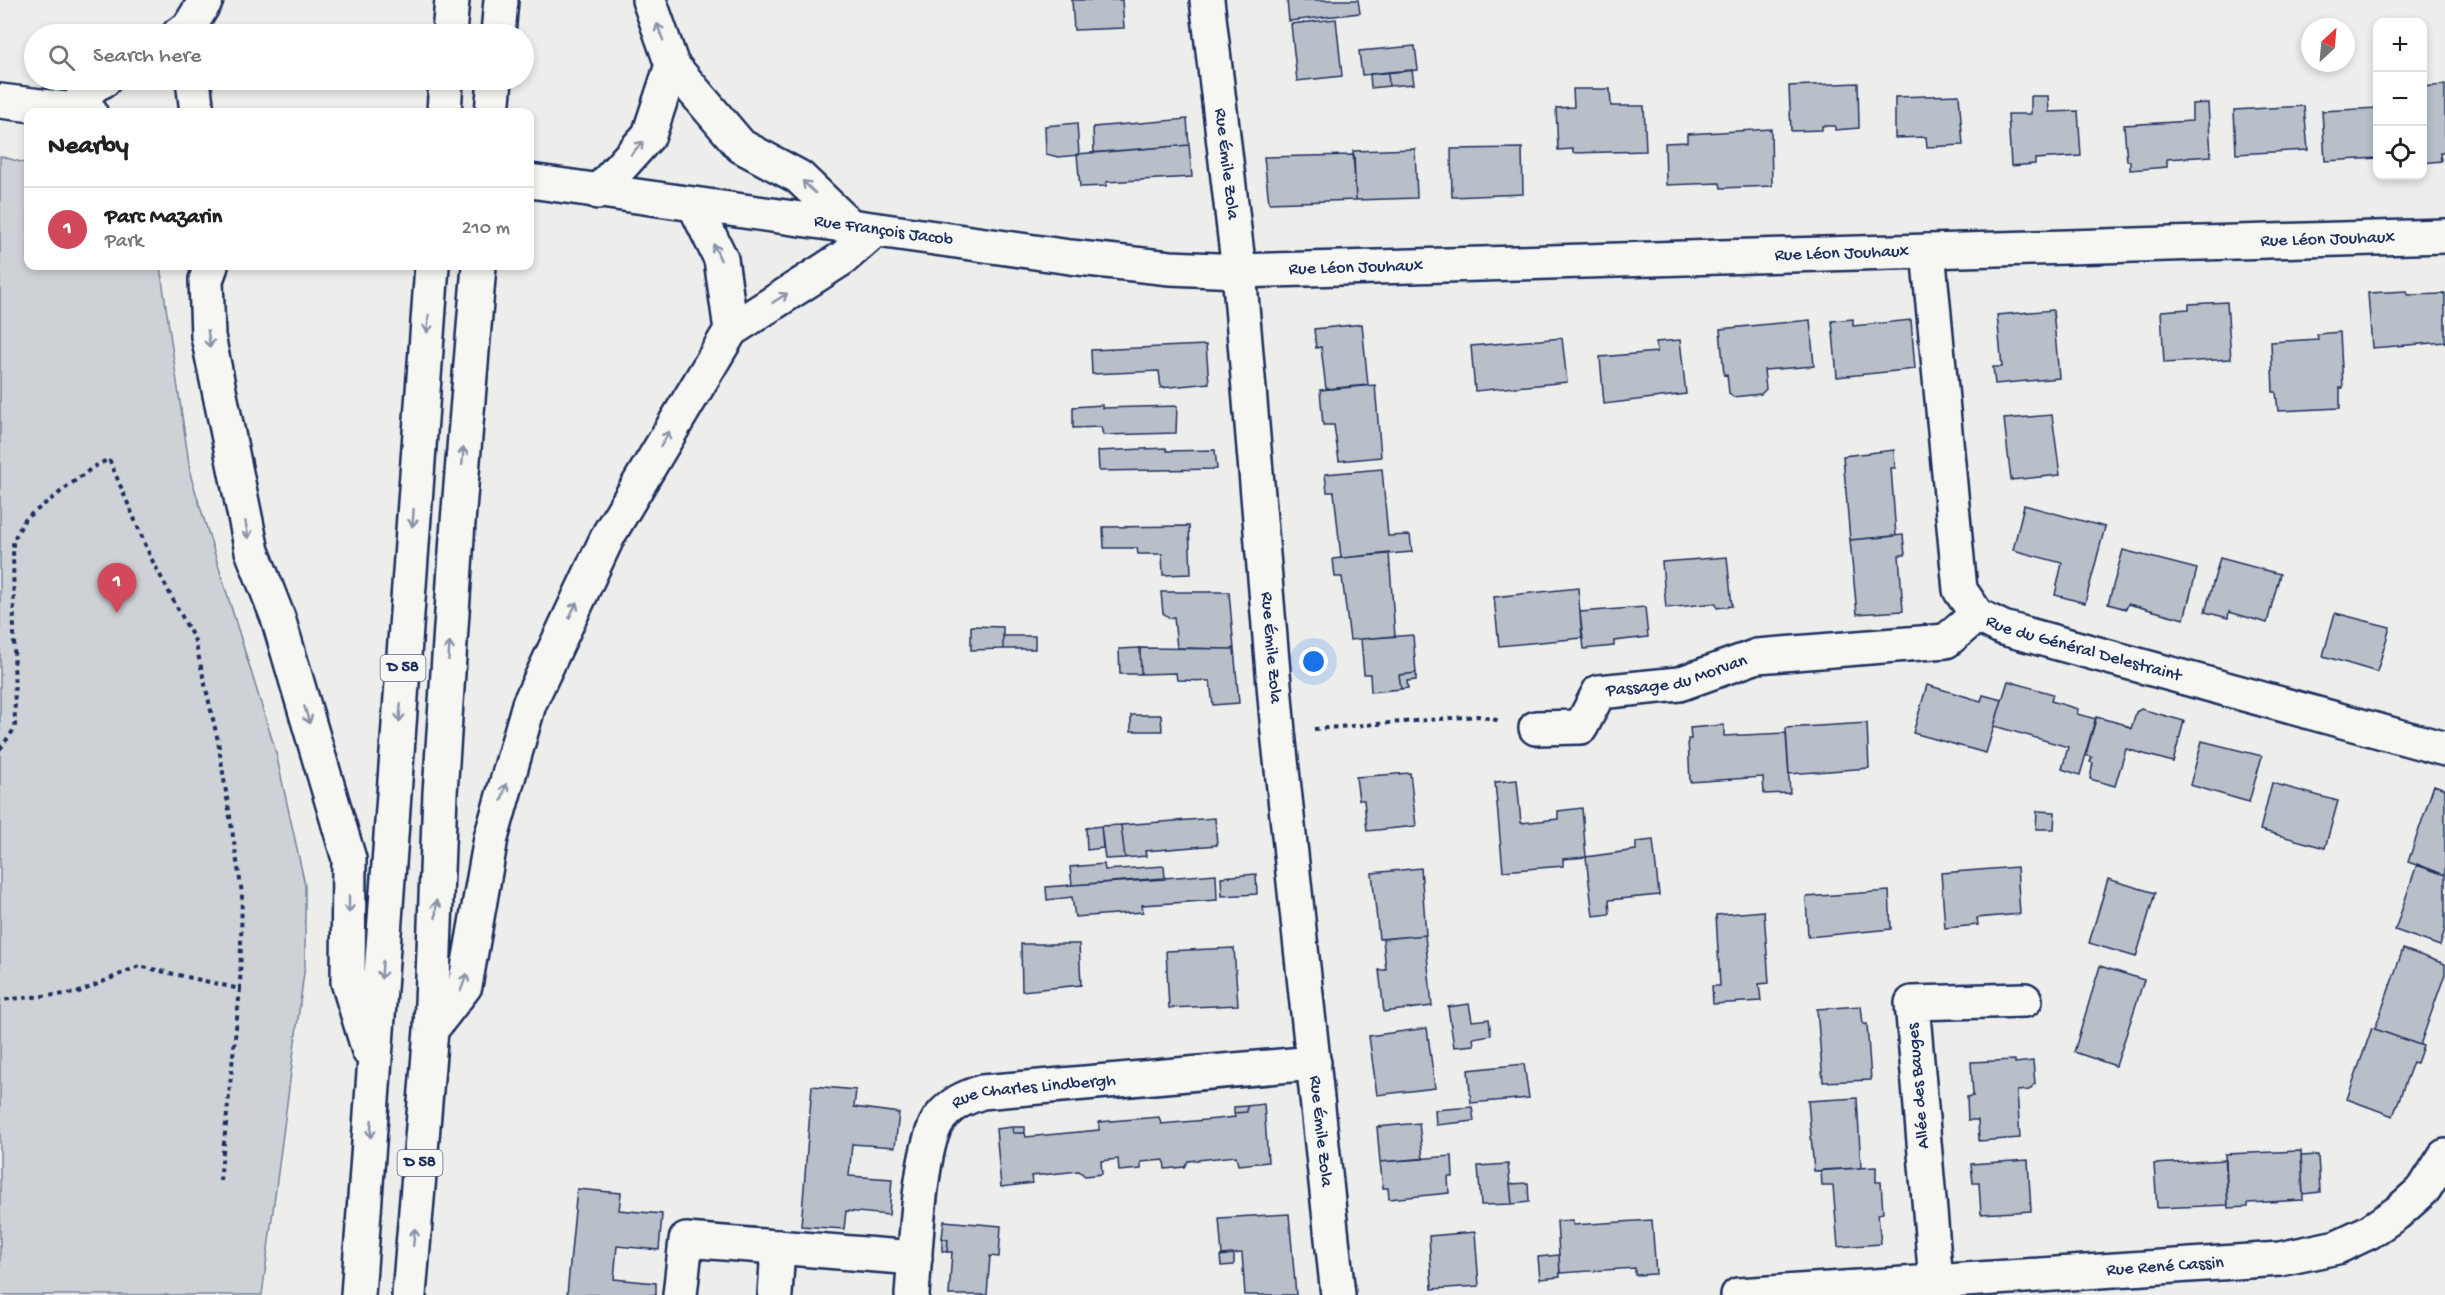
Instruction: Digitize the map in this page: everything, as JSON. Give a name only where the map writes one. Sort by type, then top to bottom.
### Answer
[{"type":"main road","points":[[191,24],[206,0]]},
{"type":"main road","points":[[450,24],[452,0]]},
{"type":"main road","points":[[499,24],[501,0]]},
{"type":"main road","points":[[431,1030],[465,986],[490,838],[529,704],[609,534],[731,330],[843,258],[863,229],[799,177],[741,146],[672,65],[649,0]]},
{"type":"main road","name":"Rue Émile Zola","points":[[1207,0],[1239,272],[1278,732],[1338,1295]]},
{"type":"main road","points":[[586,189],[649,135],[672,65]]},
{"type":"main road","points":[[83,108],[92,90]]},
{"type":"main road","points":[[194,90],[196,108]]},
{"type":"main road","points":[[444,108],[445,90]]},
{"type":"main road","points":[[492,108],[494,90]]},
{"type":"main road","points":[[0,101],[57,108]]},
{"type":"main road","name":"Rue François Jacob","points":[[534,182],[695,206],[1103,261],[1239,272]]},
{"type":"main road","points":[[695,206],[721,259],[731,330]]},
{"type":"main road","name":"Rue Léon Jouhaux","points":[[1239,272],[2445,236]]},
{"type":"main road","name":"Rue du Général Delestraint","points":[[1928,251],[1960,590],[1977,615],[2003,628],[2445,749]]},
{"type":"main road","points":[[205,270],[208,336],[252,551],[278,618],[349,859],[348,982],[375,1070]]},
{"type":"main road","name":"D 58","points":[[358,1295],[432,270]]},
{"type":"main road","name":"D 58","points":[[409,1295],[431,1030],[440,793],[458,522],[479,270]]},
{"type":"main road","name":"Passage du Morvan","points":[[1536,728],[1581,727],[1599,692],[1679,684],[1757,656],[1946,641],[1977,615]]},
{"type":"main road","name":"Allée des Bauges","points":[[1936,1281],[1912,1003],[2025,1000]]},
{"type":"main road","name":"Rue Charles Lindbergh","points":[[912,1295],[916,1232],[929,1139],[939,1119],[958,1100],[982,1092],[1314,1063]]},
{"type":"main road","name":"Rue René Cassin","points":[[1738,1295],[1888,1290],[1936,1281],[2280,1259],[2337,1247],[2369,1232],[2397,1213],[2424,1189],[2445,1156]]},
{"type":"main road","points":[[680,1295],[686,1240],[915,1258]]},
{"type":"main road","points":[[775,1295],[778,1247]]},
{"type":"path","points":[[0,749],[15,728],[13,541],[25,519],[92,468],[109,459],[151,558],[195,641],[218,741],[242,893],[240,989],[220,1181]]},
{"type":"path","points":[[1278,732],[1479,716],[1536,728]]},
{"type":"path","points":[[0,1000],[77,993],[139,966],[240,989]]},
{"type":"shaded area","points":[[0,156],[24,163],[24,270],[161,270],[191,477],[275,749],[305,885],[305,965],[262,1295],[0,1295]]},
{"type":"building","points":[[1072,0],[1122,0],[1124,28],[1074,30]]},
{"type":"building","points":[[1287,0],[1358,0],[1360,13],[1289,21]]},
{"type":"building","points":[[1336,19],[1342,76],[1297,81],[1291,24]]},
{"type":"building","points":[[1415,46],[1418,70],[1362,75],[1359,51]]},
{"type":"building","points":[[1412,70],[1414,84],[1389,86],[1388,72]]},
{"type":"building","points":[[1388,72],[1389,86],[1371,88],[1370,74]]},
{"type":"building","points":[[1858,83],[1859,128],[1835,130],[1835,126],[1822,126],[1822,130],[1791,131],[1789,86]]},
{"type":"building","points":[[2445,85],[2445,153],[2440,153],[2441,161],[2427,162],[2427,126],[2427,87]]},
{"type":"building","points":[[1573,89],[1610,89],[1611,106],[1644,106],[1646,151],[1573,153],[1573,149],[1558,150],[1556,108],[1574,107]]},
{"type":"building","points":[[1959,95],[1963,145],[1927,147],[1926,137],[1895,138],[1895,97]]},
{"type":"building","points":[[2031,96],[2048,96],[2049,112],[2078,111],[2081,156],[2035,159],[2035,164],[2011,166],[2008,114],[2031,114]]},
{"type":"building","points":[[2208,103],[2211,156],[2167,159],[2167,167],[2130,170],[2124,125],[2192,121],[2192,104]]},
{"type":"building","points":[[2304,106],[2308,150],[2236,154],[2234,110]]},
{"type":"building","points":[[2373,108],[2373,158],[2325,161],[2322,111]]},
{"type":"building","points":[[1187,119],[1189,145],[1094,153],[1093,127]]},
{"type":"building","points":[[1077,123],[1079,155],[1058,157],[1046,154],[1045,126]]},
{"type":"building","points":[[1771,129],[1772,186],[1721,188],[1720,183],[1666,185],[1665,143],[1687,142],[1687,134]]},
{"type":"building","points":[[1189,145],[1192,177],[1106,182],[1106,186],[1080,187],[1077,154]]},
{"type":"building","points":[[1522,148],[1523,194],[1452,197],[1451,149]]},
{"type":"building","points":[[1415,149],[1417,198],[1356,200],[1353,151]]},
{"type":"building","points":[[1354,155],[1356,200],[1269,203],[1264,157]]},
{"type":"building","points":[[2407,291],[2408,295],[2445,294],[2445,342],[2372,348],[2368,293]]},
{"type":"building","points":[[2227,302],[2231,359],[2164,363],[2161,311],[2189,309],[2189,304]]},
{"type":"building","points":[[2053,310],[2059,378],[1995,384],[1993,367],[2002,367],[1997,315]]},
{"type":"building","points":[[1853,319],[1853,326],[1911,320],[1915,369],[1837,377],[1832,321]]},
{"type":"building","points":[[1810,320],[1814,366],[1764,370],[1766,389],[1761,394],[1733,397],[1729,393],[1727,374],[1724,375],[1720,329]]},
{"type":"building","points":[[1362,324],[1368,385],[1326,389],[1321,347],[1316,348],[1314,329]]},
{"type":"building","points":[[2340,332],[2343,388],[2340,388],[2340,408],[2278,411],[2276,392],[2273,392],[2271,342],[2318,339],[2317,334]]},
{"type":"building","points":[[1562,338],[1567,382],[1475,391],[1471,346]]},
{"type":"building","points":[[1680,340],[1686,394],[1604,404],[1600,357],[1657,352],[1656,342]]},
{"type":"building","points":[[1206,345],[1209,383],[1161,388],[1159,371],[1092,374],[1091,350]]},
{"type":"building","points":[[1375,385],[1381,457],[1339,461],[1334,425],[1323,425],[1320,390]]},
{"type":"building","points":[[1102,405],[1102,408],[1177,406],[1176,433],[1103,435],[1101,427],[1073,428],[1073,407]]},
{"type":"building","points":[[2052,415],[2060,475],[2011,480],[2004,419]]},
{"type":"building","points":[[1166,448],[1167,451],[1215,450],[1217,469],[1099,471],[1098,451]]},
{"type":"building","points":[[1894,450],[1895,468],[1891,468],[1896,536],[1850,540],[1843,456]]},
{"type":"building","points":[[1382,469],[1388,536],[1410,535],[1412,552],[1341,558],[1334,492],[1327,492],[1325,474]]},
{"type":"building","points":[[2024,505],[2105,527],[2085,603],[2055,595],[2062,563],[2013,550]]},
{"type":"building","points":[[1189,526],[1191,574],[1163,575],[1162,554],[1138,554],[1137,548],[1104,548],[1103,527]]},
{"type":"building","points":[[1903,535],[1905,555],[1899,555],[1903,611],[1857,614],[1850,540]]},
{"type":"building","points":[[2123,550],[2197,569],[2184,619],[2128,604],[2126,609],[2108,604]]},
{"type":"building","points":[[1389,553],[1395,636],[1350,640],[1342,577],[1335,577],[1333,559]]},
{"type":"building","points":[[1727,557],[1732,606],[1717,608],[1716,603],[1666,608],[1662,562]]},
{"type":"building","points":[[2220,558],[2280,574],[2267,623],[2229,612],[2228,618],[2205,612]]},
{"type":"building","points":[[1578,588],[1582,638],[1499,646],[1494,597]]},
{"type":"building","points":[[1161,592],[1229,592],[1234,649],[1177,648],[1174,617],[1170,618],[1163,613]]},
{"type":"building","points":[[1645,607],[1648,637],[1614,641],[1614,646],[1584,649],[1580,612]]},
{"type":"building","points":[[2335,613],[2390,627],[2377,672],[2323,656]]},
{"type":"building","points":[[971,626],[1003,627],[1003,649],[971,650]]},
{"type":"building","points":[[1413,635],[1416,673],[1399,675],[1401,689],[1371,692],[1370,674],[1364,674],[1361,639]]},
{"type":"building","points":[[1003,636],[1035,636],[1035,649],[1003,649]]},
{"type":"building","points":[[1140,648],[1234,649],[1239,703],[1213,705],[1210,681],[1177,680],[1176,673],[1141,674]]},
{"type":"building","points":[[1140,648],[1141,674],[1120,674],[1119,649]]},
{"type":"building","points":[[1416,673],[1416,680],[1407,681],[1408,688],[1401,689],[1399,675]]},
{"type":"building","points":[[2008,681],[2053,694],[2051,701],[2078,709],[2077,714],[2096,719],[2080,775],[2062,769],[2068,747],[1994,726]]},
{"type":"building","points":[[1927,685],[1981,701],[1983,695],[2002,700],[1986,753],[1913,733]]},
{"type":"building","points":[[2141,709],[2184,721],[2173,762],[2126,749],[2115,786],[2090,779],[2092,757],[2085,755],[2096,717],[2123,724],[2131,729],[2136,712]]},
{"type":"building","points":[[1131,715],[1161,715],[1162,731],[1131,731]]},
{"type":"building","points":[[1867,723],[1869,768],[1789,774],[1786,728]]},
{"type":"building","points":[[1724,725],[1724,736],[1786,733],[1790,793],[1764,794],[1763,777],[1690,782],[1688,739],[1691,739],[1690,728]]},
{"type":"building","points":[[2202,741],[2262,756],[2249,802],[2190,785]]},
{"type":"building","points":[[1410,773],[1416,826],[1367,831],[1364,800],[1359,800],[1356,777]]},
{"type":"building","points":[[1517,780],[1521,823],[1558,819],[1558,811],[1582,808],[1586,857],[1563,859],[1563,866],[1503,871],[1495,782]]},
{"type":"building","points":[[2272,783],[2338,801],[2325,848],[2260,830]]},
{"type":"building","points":[[2434,785],[2445,789],[2445,875],[2408,862]]},
{"type":"building","points":[[2037,811],[2055,812],[2054,829],[2036,829]]},
{"type":"building","points":[[1215,818],[1217,845],[1145,851],[1146,856],[1125,858],[1121,825]]},
{"type":"building","points":[[1121,825],[1125,858],[1105,859],[1101,826]]},
{"type":"building","points":[[1101,826],[1103,848],[1087,850],[1086,828]]},
{"type":"building","points":[[1653,840],[1659,895],[1609,900],[1610,914],[1593,916],[1586,857],[1636,850],[1636,842]]},
{"type":"building","points":[[1104,864],[1105,870],[1164,866],[1165,879],[1072,885],[1070,867]]},
{"type":"building","points":[[2417,864],[2445,875],[2445,929],[2440,946],[2395,930]]},
{"type":"building","points":[[2017,867],[2020,914],[1977,918],[1978,925],[1945,928],[1941,873]]},
{"type":"building","points":[[1421,868],[1426,935],[1379,939],[1372,873]]},
{"type":"building","points":[[1216,874],[1217,900],[1142,905],[1143,912],[1075,917],[1072,897],[1047,900],[1046,887]]},
{"type":"building","points":[[1256,874],[1257,894],[1222,896],[1221,877]]},
{"type":"building","points":[[2108,879],[2155,893],[2136,957],[2089,943]]},
{"type":"building","points":[[1889,891],[1891,929],[1808,937],[1806,897]]},
{"type":"building","points":[[1764,911],[1769,983],[1759,984],[1761,1001],[1713,1004],[1712,986],[1720,986],[1716,915]]},
{"type":"building","points":[[1425,935],[1432,1006],[1384,1012],[1379,970],[1386,970],[1383,939]]},
{"type":"building","points":[[1021,944],[1079,944],[1081,985],[1022,991]]},
{"type":"building","points":[[1234,948],[1238,1005],[1169,1008],[1166,951]]},
{"type":"building","points":[[2403,949],[2445,964],[2445,974],[2420,1045],[2375,1029]]},
{"type":"building","points":[[2100,966],[2144,980],[2116,1066],[2074,1052]]},
{"type":"building","points":[[1469,1004],[1472,1021],[1489,1019],[1491,1035],[1473,1038],[1474,1045],[1454,1047],[1448,1007]]},
{"type":"building","points":[[1861,1006],[1863,1024],[1867,1024],[1871,1080],[1823,1082],[1817,1009]]},
{"type":"building","points":[[1427,1028],[1435,1088],[1377,1095],[1369,1036]]},
{"type":"building","points":[[2372,1028],[2423,1046],[2417,1063],[2413,1062],[2393,1116],[2347,1099]]},
{"type":"building","points":[[2015,1060],[2015,1063],[2033,1061],[2035,1084],[2029,1090],[2017,1091],[2020,1138],[1979,1141],[1978,1120],[1968,1120],[1967,1097],[1973,1096],[1971,1062]]},
{"type":"building","points":[[1524,1064],[1529,1098],[1471,1103],[1468,1070]]},
{"type":"building","points":[[812,1086],[856,1090],[854,1107],[899,1113],[895,1147],[852,1144],[849,1176],[892,1179],[889,1215],[846,1211],[844,1229],[801,1226]]},
{"type":"building","points":[[1857,1098],[1861,1168],[1814,1171],[1808,1101]]},
{"type":"building","points":[[1264,1104],[1268,1162],[1238,1165],[1236,1156],[1188,1161],[1184,1167],[1165,1169],[1164,1160],[1141,1162],[1141,1169],[1119,1171],[1118,1159],[1101,1161],[1102,1174],[1085,1176],[1079,1171],[1031,1176],[1032,1183],[1001,1187],[996,1129],[1012,1127],[1013,1133],[1025,1133],[1026,1137],[1099,1130],[1099,1122],[1159,1117],[1161,1124],[1235,1117],[1234,1113],[1247,1112],[1247,1106]]},
{"type":"building","points":[[1247,1106],[1247,1112],[1234,1113],[1234,1107]]},
{"type":"building","points":[[1472,1107],[1474,1121],[1436,1125],[1435,1110]]},
{"type":"building","points":[[1419,1123],[1423,1159],[1380,1162],[1377,1127]]},
{"type":"building","points":[[1012,1127],[1025,1127],[1025,1133],[1013,1133]]},
{"type":"building","points":[[2301,1151],[2303,1200],[2248,1203],[2248,1207],[2228,1208],[2225,1154]]},
{"type":"building","points":[[2318,1155],[2320,1192],[2303,1194],[2301,1156]]},
{"type":"building","points":[[1452,1156],[1453,1177],[1448,1177],[1449,1193],[1389,1199],[1388,1188],[1383,1188],[1380,1162]]},
{"type":"building","points":[[2028,1160],[2031,1211],[1981,1214],[1979,1183],[1973,1183],[1971,1164]]},
{"type":"building","points":[[2226,1160],[2228,1205],[2157,1208],[2154,1164]]},
{"type":"building","points":[[1508,1164],[1512,1204],[1481,1205],[1478,1166]]},
{"type":"building","points":[[1876,1167],[1876,1182],[1881,1182],[1883,1213],[1878,1214],[1881,1244],[1838,1247],[1833,1186],[1822,1186],[1821,1170]]},
{"type":"building","points":[[1528,1183],[1529,1202],[1512,1204],[1510,1184]]},
{"type":"building","points":[[577,1189],[621,1193],[619,1210],[662,1214],[659,1250],[617,1246],[614,1279],[656,1283],[656,1295],[567,1295]]},
{"type":"building","points":[[1289,1214],[1296,1295],[1245,1295],[1242,1253],[1222,1255],[1219,1218]]},
{"type":"building","points":[[1573,1220],[1573,1225],[1652,1220],[1656,1274],[1635,1275],[1635,1268],[1560,1273],[1557,1221]]},
{"type":"building","points":[[944,1221],[1001,1226],[999,1257],[990,1256],[987,1295],[949,1295],[952,1252],[947,1252],[948,1240],[942,1238]]},
{"type":"building","points":[[1475,1232],[1479,1286],[1432,1289],[1429,1236]]},
{"type":"building","points":[[942,1238],[948,1240],[947,1252],[942,1251]]},
{"type":"building","points":[[1234,1254],[1234,1265],[1221,1266],[1220,1256]]},
{"type":"building","points":[[1559,1255],[1560,1277],[1540,1279],[1538,1257]]},
{"type":"place","name":"Parc Mazarin","points":[[117,613]]}]
